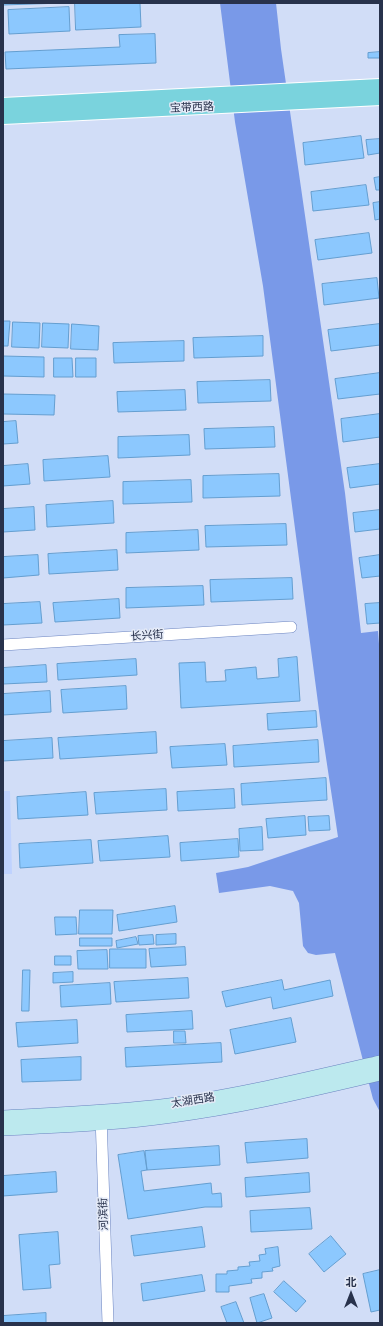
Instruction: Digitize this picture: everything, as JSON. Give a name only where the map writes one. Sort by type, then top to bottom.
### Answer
[{"type":"main road","name":"宝带西路","points":[[294,97],[380,86]]},
{"type":"main road","name":"宝带西路","points":[[3,105],[294,97],[380,98]]},
{"type":"main road","name":"宝带西路","points":[[3,117],[226,100]]},
{"type":"main road","name":"太湖西路","points":[[364,1072],[380,1062]]},
{"type":"main road","name":"太湖西路","points":[[3,1129],[101,1117],[364,1072],[380,1074]]},
{"type":"main road","name":"太湖西路","points":[[3,1117],[101,1117]]},
{"type":"street","name":"长兴街","points":[[3,645],[291,627]]},
{"type":"street","name":"河滨街","points":[[101,1117],[108,1320]]},
{"type":"shaded area","points":[[3,791],[10,791],[12,874],[3,874]]},
{"type":"water","points":[[220,3],[276,3],[281,49],[345,493],[361,633],[378,631],[380,657],[380,1112],[373,1099],[335,953],[316,955],[308,953],[303,946],[299,903],[293,891],[270,886],[219,893],[216,873],[248,867],[338,837],[320,718],[263,286],[235,122]]},
{"type":"building","points":[[3,3],[63,3],[3,5]]},
{"type":"building","points":[[75,3],[140,3],[141,27],[76,30]]},
{"type":"building","points":[[69,7],[70,31],[9,34],[8,10]]},
{"type":"building","points":[[155,34],[156,63],[6,69],[5,52],[120,47],[119,35]]},
{"type":"building","points":[[380,52],[380,58],[368,58],[368,53]]},
{"type":"building","points":[[361,136],[364,158],[305,165],[303,143]]},
{"type":"building","points":[[380,139],[380,153],[368,155],[366,140]]},
{"type":"building","points":[[380,177],[380,190],[376,190],[374,178]]},
{"type":"building","points":[[366,185],[369,205],[313,211],[311,192]]},
{"type":"building","points":[[380,202],[380,219],[375,220],[373,203]]},
{"type":"building","points":[[369,233],[372,253],[318,260],[315,240]]},
{"type":"building","points":[[377,278],[379,298],[324,305],[322,284]]},
{"type":"building","points":[[3,321],[10,321],[8,346],[3,346]]},
{"type":"building","points":[[13,322],[40,323],[39,348],[12,347]]},
{"type":"building","points":[[43,323],[69,324],[68,348],[42,347]]},
{"type":"building","points":[[72,324],[99,326],[98,350],[71,349]]},
{"type":"building","points":[[380,324],[380,345],[331,351],[328,330]]},
{"type":"building","points":[[263,336],[263,356],[194,358],[193,338]]},
{"type":"building","points":[[184,341],[184,361],[114,363],[113,343]]},
{"type":"building","points":[[3,356],[44,357],[44,377],[3,376]]},
{"type":"building","points":[[54,358],[72,358],[73,377],[54,377]]},
{"type":"building","points":[[76,358],[96,358],[96,377],[76,377]]},
{"type":"building","points":[[380,373],[380,394],[338,399],[335,379]]},
{"type":"building","points":[[270,380],[271,401],[198,403],[197,382]]},
{"type":"building","points":[[185,390],[186,410],[118,412],[117,392]]},
{"type":"building","points":[[3,394],[55,395],[54,415],[3,414]]},
{"type":"building","points":[[380,414],[380,437],[343,442],[341,419]]},
{"type":"building","points":[[16,421],[18,443],[3,444],[3,422]]},
{"type":"building","points":[[274,427],[275,447],[205,449],[204,429]]},
{"type":"building","points":[[189,435],[190,455],[118,458],[118,437]]},
{"type":"building","points":[[108,456],[110,477],[44,481],[43,460]]},
{"type":"building","points":[[28,464],[30,484],[3,486],[3,466]]},
{"type":"building","points":[[380,464],[380,484],[350,488],[347,468]]},
{"type":"building","points":[[279,474],[280,496],[203,498],[203,476]]},
{"type":"building","points":[[191,480],[192,502],[123,504],[123,482]]},
{"type":"building","points":[[113,501],[114,523],[47,527],[46,505]]},
{"type":"building","points":[[34,507],[35,530],[3,532],[3,509]]},
{"type":"building","points":[[380,510],[380,529],[355,532],[353,513]]},
{"type":"building","points":[[286,524],[287,545],[206,547],[205,526]]},
{"type":"building","points":[[198,530],[199,550],[126,553],[126,533]]},
{"type":"building","points":[[117,550],[118,570],[49,574],[48,554]]},
{"type":"building","points":[[38,555],[39,575],[3,578],[3,557]]},
{"type":"building","points":[[380,555],[380,576],[362,578],[359,558]]},
{"type":"building","points":[[292,578],[293,599],[211,602],[210,580]]},
{"type":"building","points":[[203,586],[204,605],[126,608],[126,588]]},
{"type":"building","points":[[119,599],[120,618],[55,622],[53,603]]},
{"type":"building","points":[[40,602],[42,623],[3,625],[3,604]]},
{"type":"building","points":[[380,603],[380,623],[367,624],[365,604]]},
{"type":"building","points":[[297,657],[300,701],[181,708],[179,663],[205,662],[206,682],[226,681],[225,670],[256,667],[257,679],[279,677],[278,659]]},
{"type":"building","points":[[136,659],[137,675],[58,680],[57,664]]},
{"type":"building","points":[[46,665],[47,682],[3,684],[3,668]]},
{"type":"building","points":[[126,686],[127,709],[63,713],[61,690]]},
{"type":"building","points":[[50,691],[51,712],[3,715],[3,694]]},
{"type":"building","points":[[316,711],[317,727],[268,730],[267,714]]},
{"type":"building","points":[[156,732],[157,753],[60,759],[58,738]]},
{"type":"building","points":[[52,738],[53,758],[3,761],[3,741]]},
{"type":"building","points":[[318,740],[319,762],[234,767],[233,746]]},
{"type":"building","points":[[225,744],[227,765],[172,768],[170,747]]},
{"type":"building","points":[[326,778],[327,800],[242,805],[241,784]]},
{"type":"building","points":[[166,789],[167,810],[96,814],[94,793]]},
{"type":"building","points":[[234,789],[235,808],[178,811],[177,792]]},
{"type":"building","points":[[86,792],[88,815],[18,819],[17,797]]},
{"type":"building","points":[[305,816],[306,835],[268,838],[266,819]]},
{"type":"building","points":[[329,816],[330,830],[309,831],[308,817]]},
{"type":"building","points":[[262,827],[263,850],[240,851],[239,829]]},
{"type":"building","points":[[168,836],[170,857],[100,861],[98,841]]},
{"type":"building","points":[[238,839],[239,857],[181,861],[180,843]]},
{"type":"building","points":[[91,840],[93,863],[20,868],[19,844]]},
{"type":"building","points":[[175,906],[177,922],[119,931],[117,915]]},
{"type":"building","points":[[80,910],[113,910],[112,934],[79,934]]},
{"type":"building","points":[[55,917],[76,917],[77,934],[56,935]]},
{"type":"building","points":[[176,934],[176,944],[156,945],[156,935]]},
{"type":"building","points":[[153,935],[154,944],[139,945],[138,936]]},
{"type":"building","points":[[136,937],[138,944],[117,948],[116,941]]},
{"type":"building","points":[[80,938],[112,938],[112,946],[80,946]]},
{"type":"building","points":[[185,947],[186,965],[151,967],[149,949]]},
{"type":"building","points":[[110,949],[146,949],[146,968],[110,968]]},
{"type":"building","points":[[107,950],[108,969],[78,969],[77,951]]},
{"type":"building","points":[[55,956],[71,956],[71,965],[55,965]]},
{"type":"building","points":[[23,970],[30,970],[29,1011],[22,1011]]},
{"type":"building","points":[[73,972],[73,982],[53,983],[53,973]]},
{"type":"building","points":[[188,978],[189,998],[116,1002],[114,982]]},
{"type":"building","points":[[282,980],[284,990],[330,980],[333,996],[273,1009],[271,997],[226,1007],[222,992]]},
{"type":"building","points":[[110,983],[111,1004],[61,1007],[60,986]]},
{"type":"building","points":[[192,1011],[193,1029],[127,1032],[126,1015]]},
{"type":"building","points":[[291,1018],[296,1042],[235,1054],[230,1030]]},
{"type":"building","points":[[77,1020],[78,1043],[18,1047],[16,1023]]},
{"type":"building","points":[[174,1031],[185,1031],[186,1043],[174,1043]]},
{"type":"building","points":[[221,1043],[222,1062],[126,1067],[125,1048]]},
{"type":"building","points":[[81,1057],[81,1080],[22,1082],[21,1060]]},
{"type":"building","points":[[307,1139],[308,1158],[247,1163],[245,1143]]},
{"type":"building","points":[[219,1146],[220,1165],[147,1170],[145,1151]]},
{"type":"building","points":[[144,1151],[147,1170],[141,1171],[144,1191],[211,1183],[212,1194],[221,1193],[222,1207],[205,1207],[128,1219],[118,1155]]},
{"type":"building","points":[[56,1172],[57,1192],[3,1196],[3,1176]]},
{"type":"building","points":[[309,1173],[310,1192],[246,1197],[245,1178]]},
{"type":"building","points":[[310,1208],[312,1229],[251,1232],[250,1211]]},
{"type":"building","points":[[202,1227],[205,1247],[134,1256],[131,1236]]},
{"type":"building","points":[[58,1232],[60,1264],[49,1265],[51,1288],[23,1290],[19,1235]]},
{"type":"building","points":[[331,1236],[346,1254],[324,1272],[309,1254]]},
{"type":"building","points":[[278,1247],[280,1266],[272,1268],[273,1271],[262,1272],[262,1278],[251,1279],[252,1283],[229,1286],[229,1292],[216,1292],[216,1274],[227,1274],[227,1271],[238,1270],[238,1267],[250,1266],[249,1262],[260,1261],[259,1255],[266,1254],[265,1249]]},
{"type":"building","points":[[380,1270],[380,1310],[371,1312],[363,1274]]},
{"type":"building","points":[[202,1275],[205,1291],[143,1301],[141,1284]]},
{"type":"building","points":[[284,1281],[306,1301],[296,1312],[274,1292]]},
{"type":"building","points":[[264,1294],[272,1318],[257,1323],[250,1298]]},
{"type":"building","points":[[236,1302],[244,1323],[227,1323],[221,1307]]},
{"type":"building","points":[[46,1313],[46,1323],[3,1323],[3,1316]]}]
